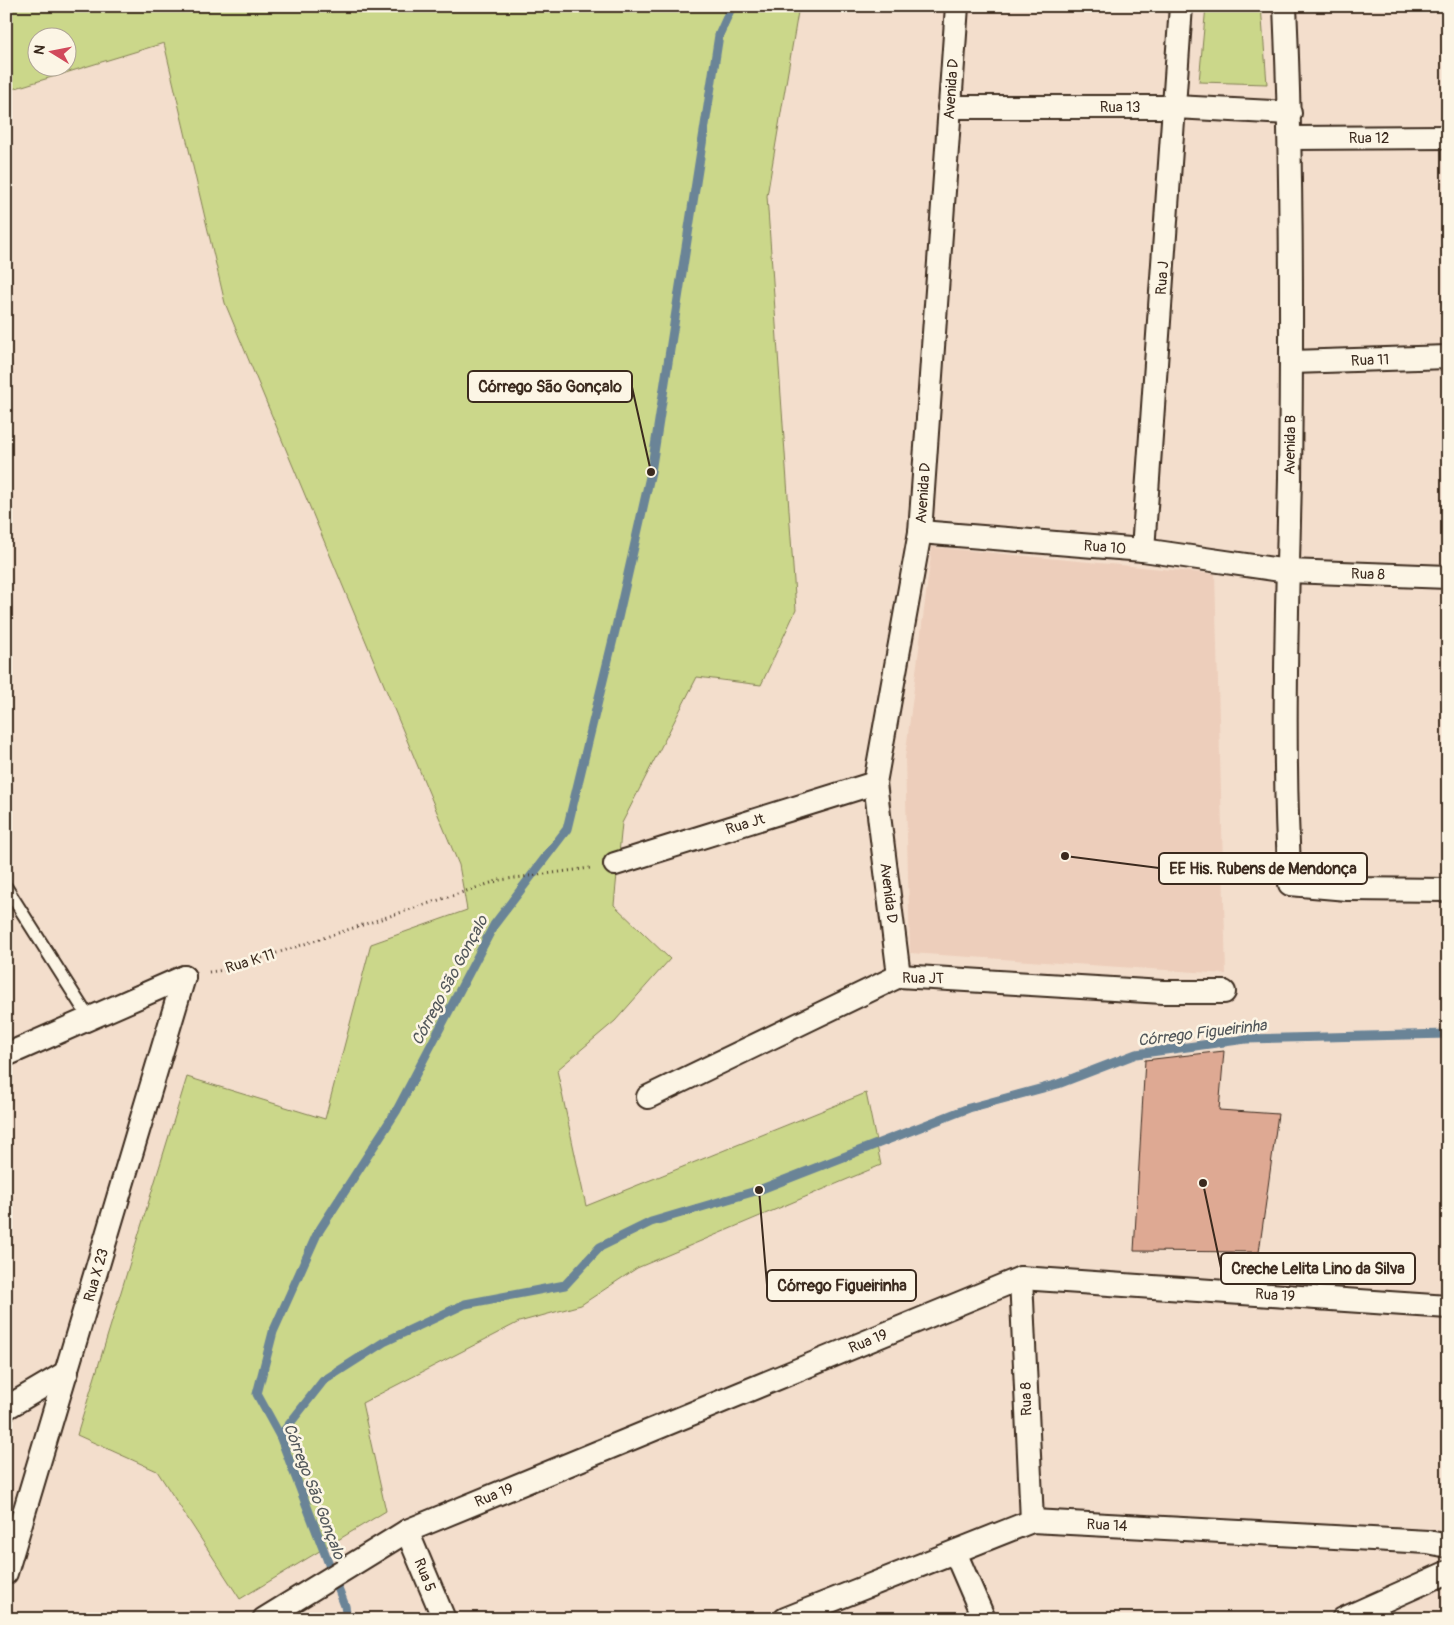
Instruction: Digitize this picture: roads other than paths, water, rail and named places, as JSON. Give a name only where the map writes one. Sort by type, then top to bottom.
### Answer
[{"type":"street","name":"Avenida D","points":[[899,976],[875,783],[920,532],[957,6]]},
{"type":"street","name":"Rua J","points":[[1143,550],[1181,6]]},
{"type":"street","name":"Avenida B","points":[[1285,6],[1291,138],[1292,362],[1284,712],[1290,884],[1347,889],[1448,890]]},
{"type":"street","name":"Rua 13","points":[[950,107],[1175,108],[1290,113]]},
{"type":"street","name":"Rua 12","points":[[1291,138],[1448,137]]},
{"type":"street","name":"Rua 11","points":[[1292,362],[1448,358]]},
{"type":"street","name":"Rua 10","points":[[920,532],[1143,550],[1288,571]]},
{"type":"street","name":"Rua 8","points":[[1288,571],[1448,577]]},
{"type":"street","name":"Rua Jt","points":[[615,864],[875,783]]},
{"type":"street","name":"Rua JT","points":[[648,1097],[899,976],[1163,992],[1224,992]]},
{"type":"street","name":"Rua X 23","points":[[6,1573],[184,977],[89,1018]]},
{"type":"street","points":[[6,1055],[89,1018]]},
{"type":"street","name":"Rua 8","points":[[1021,1278],[1032,1521]]},
{"type":"street","name":"Rua 19","points":[[264,1619],[381,1545],[407,1531],[1021,1278],[1448,1307]]},
{"type":"street","points":[[6,1408],[67,1372]]},
{"type":"street","name":"Rua 14","points":[[785,1619],[1032,1521],[1428,1542],[1448,1546]]},
{"type":"street","name":"Rua 5","points":[[407,1531],[444,1619]]},
{"type":"street","points":[[955,1552],[984,1619]]},
{"type":"street","points":[[1343,1619],[1448,1572]]},
{"type":"lane","points":[[6,887],[89,1018]]},
{"type":"waterway","name":"Córrego São Gonçalo","points":[[347,1619],[345,1606],[280,1436],[257,1394],[273,1332],[317,1234],[397,1110],[494,925],[567,829],[651,472],[719,35],[732,6]]},
{"type":"waterway","name":"Córrego Figueirinha","points":[[280,1436],[323,1381],[384,1342],[465,1304],[565,1285],[600,1247],[651,1222],[759,1190],[969,1108],[1058,1084],[1136,1054],[1246,1039],[1448,1034]]},
{"type":"place","name":"Córrego São Gonçalo","points":[[651,472]]},
{"type":"place","name":"EE His. Rubens de Mendonça","points":[[1065,856]]},
{"type":"place","name":"Creche Lelita Lino da Silva","points":[[1203,1183]]},
{"type":"place","name":"Córrego Figueirinha","points":[[759,1190]]}]
